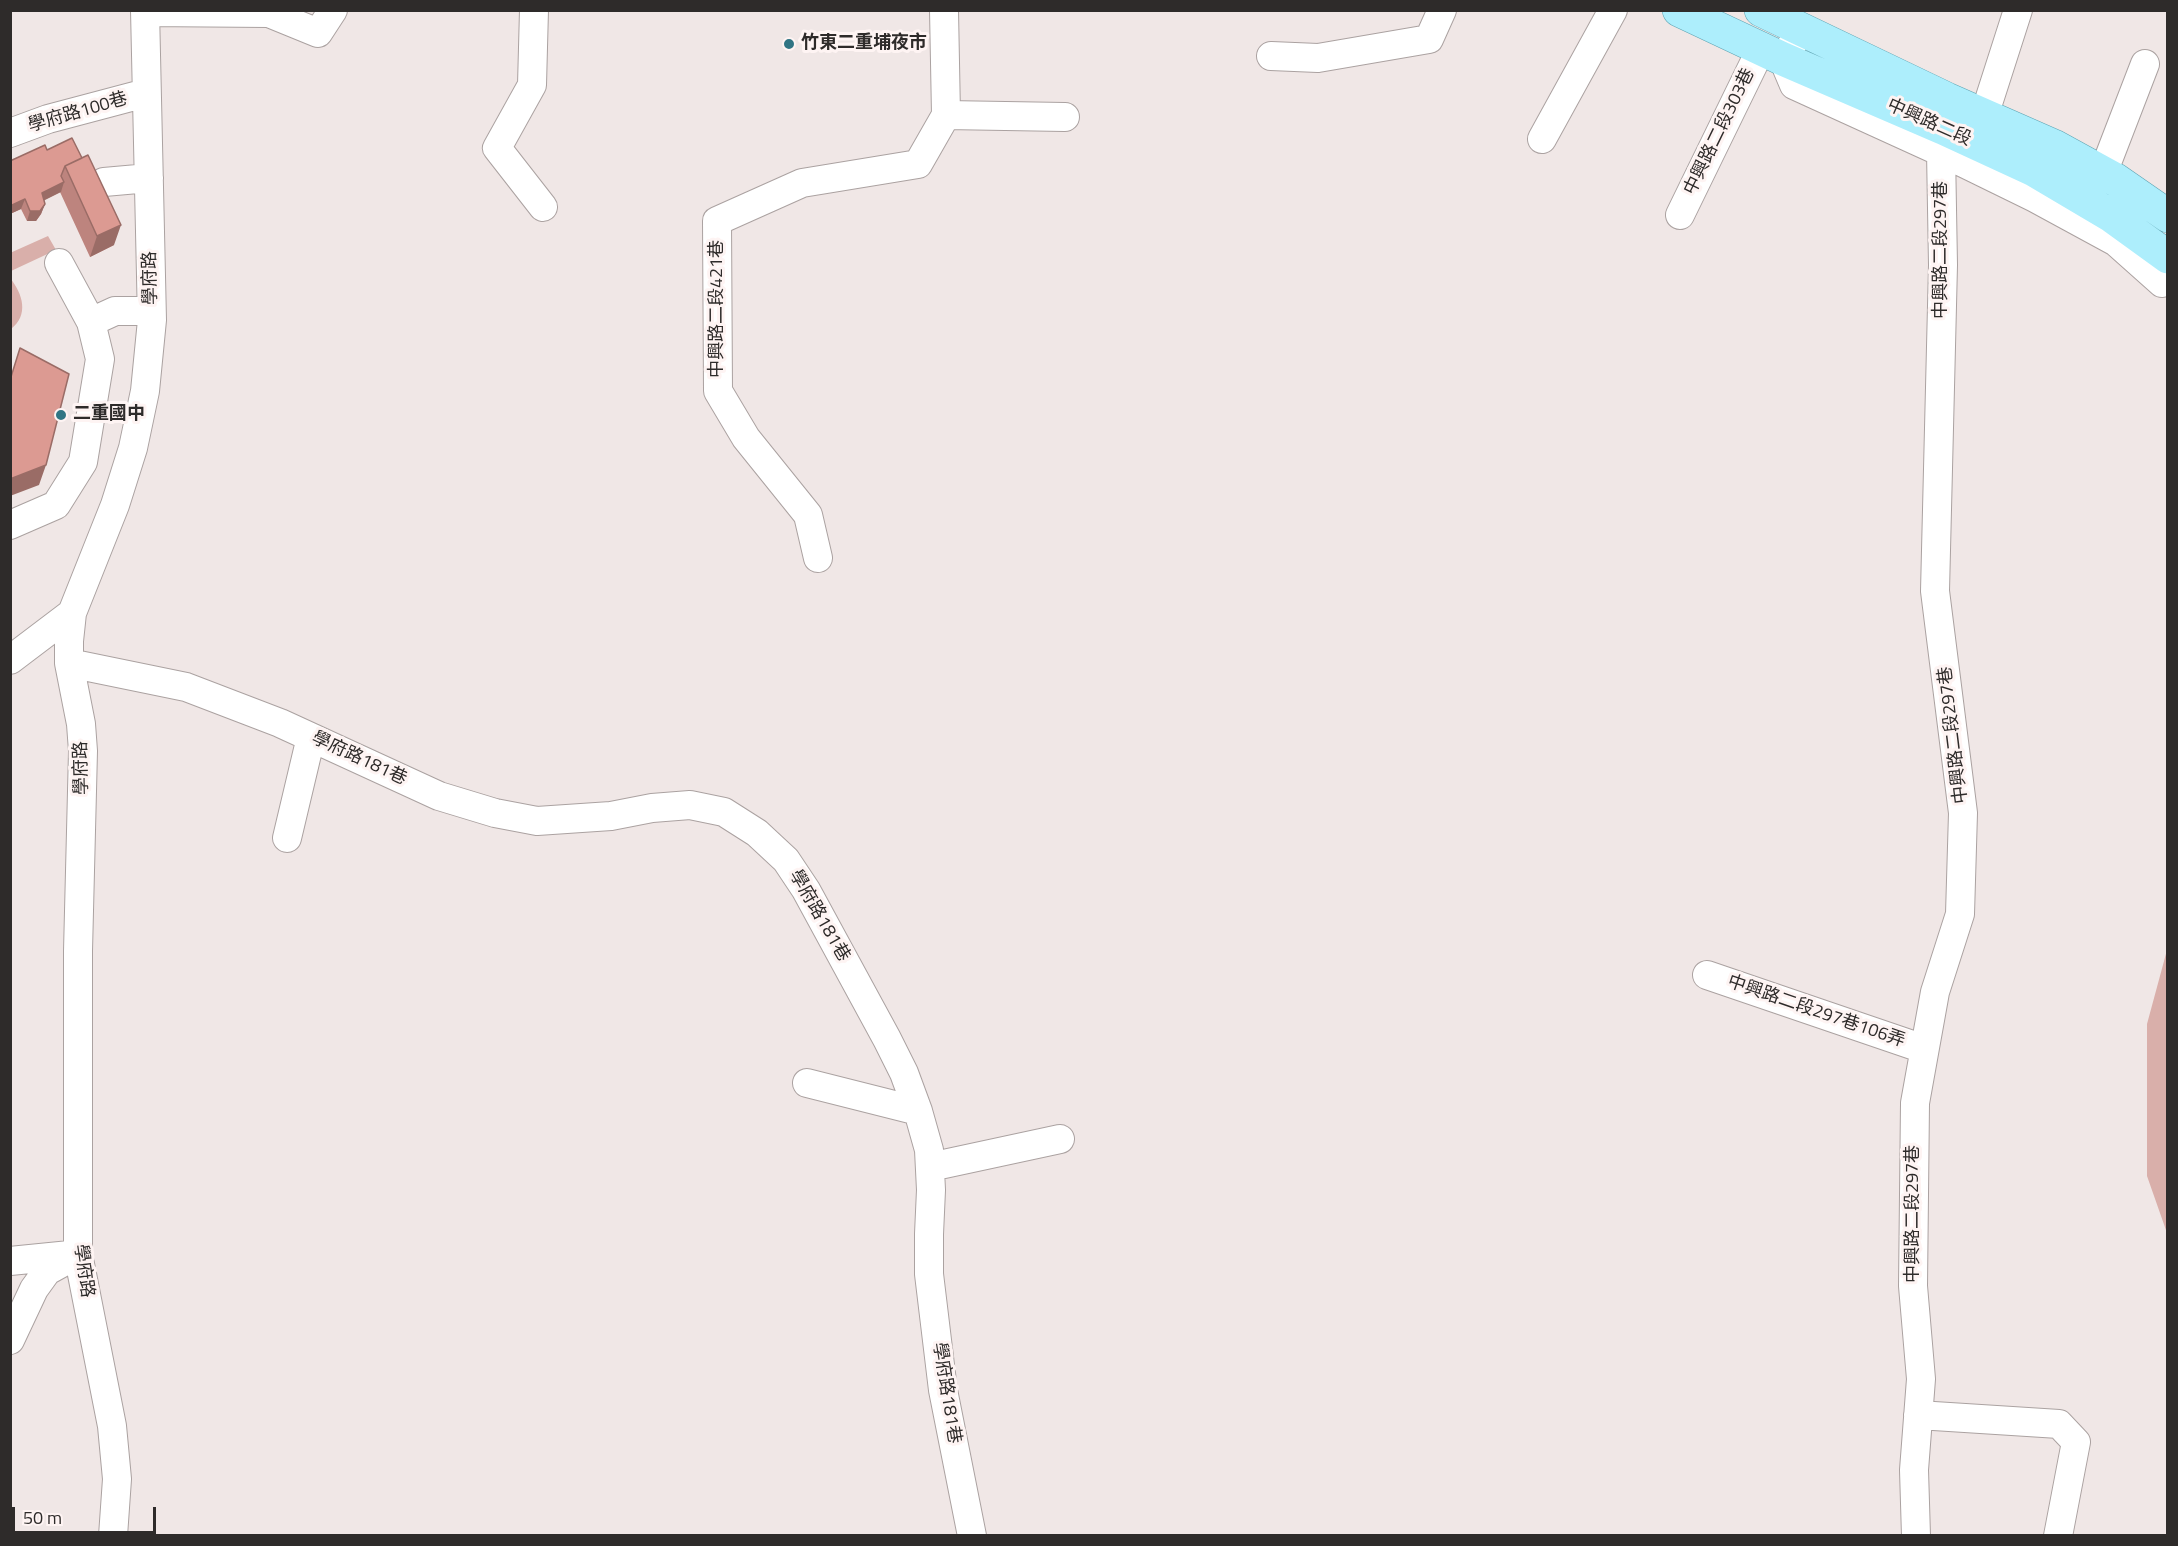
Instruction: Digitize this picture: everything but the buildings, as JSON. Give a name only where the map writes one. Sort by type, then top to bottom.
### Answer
[{"type":"main road","name":"中興路二段","points":[[1679,10],[1714,17],[1772,54],[1965,136],[2044,176],[2110,215],[2164,270]]},
{"type":"main road","name":"中興路二段","points":[[1761,10],[1801,30],[1965,136],[2055,146],[2103,173],[2168,216]]},
{"type":"street","points":[[145,11],[269,12],[318,33],[333,10]]},
{"type":"street","points":[[534,10],[532,85],[497,148],[543,207]]},
{"type":"street","points":[[944,10],[946,115],[1065,117]]},
{"type":"street","points":[[1271,56],[1318,58],[1429,39],[1442,10]]},
{"type":"street","points":[[1542,138],[1613,10]]},
{"type":"street","name":"中興路二段297巷","points":[[1916,1536],[1914,1470],[1921,1379],[1913,1286],[1914,1103],[1935,992],[1960,914],[1963,813],[1935,591],[1943,264],[1965,136],[2018,10]]},
{"type":"street","name":"學府路","points":[[113,1536],[117,1479],[112,1426],[78,1254],[78,962],[83,750],[81,724],[69,663],[69,641],[72,613],[115,506],[133,448],[145,391],[152,311],[145,11]]},
{"type":"street","points":[[1772,54],[1801,30]]},
{"type":"street","name":"中興路二段303巷","points":[[1680,215],[1772,54]]},
{"type":"street","points":[[2103,173],[2145,64]]},
{"type":"street","name":"學府路100巷","points":[[10,133],[48,119],[146,93]]},
{"type":"street","name":"中興路二段421巷","points":[[818,558],[808,515],[746,438],[718,391],[717,221],[802,183],[918,164],[946,115]]},
{"type":"street","points":[[104,182],[149,178]]},
{"type":"street","points":[[10,525],[56,505],[83,462],[100,359],[91,322],[59,263]]},
{"type":"street","points":[[91,322],[115,311],[152,311]]},
{"type":"street","points":[[10,660],[72,613]]},
{"type":"street","name":"學府路181巷","points":[[69,663],[186,687],[311,737],[439,796],[495,813],[537,821],[611,816],[652,808],[690,805],[724,812],[757,833],[786,860],[806,890],[904,1072],[929,1150],[931,1190],[929,1274],[944,1390],[972,1536]]},
{"type":"street","points":[[288,838],[311,737]]},
{"type":"street","name":"中興路二段297巷106弄","points":[[1707,975],[1924,1049]]},
{"type":"street","points":[[807,1083],[918,1111]]},
{"type":"street","points":[[930,1167],[1060,1139]]},
{"type":"street","points":[[10,1261],[78,1254]]},
{"type":"street","points":[[10,1340],[34,1289],[47,1271],[78,1254]]},
{"type":"street","points":[[1918,1415],[2059,1424],[2076,1442],[2059,1530]]},
{"type":"shaded area","points":[[48,236],[56,250],[11,271],[10,253]]},
{"type":"shaded area","points":[[10,278],[21,297],[22,304],[20,317],[11,329]]},
{"type":"shaded area","points":[[2167,950],[2167,1233],[2147,1176],[2147,1024]]},
{"type":"place","name":"竹東二重埔夜市","points":[[789,44]]},
{"type":"place","name":"二重國中","points":[[61,415]]}]
